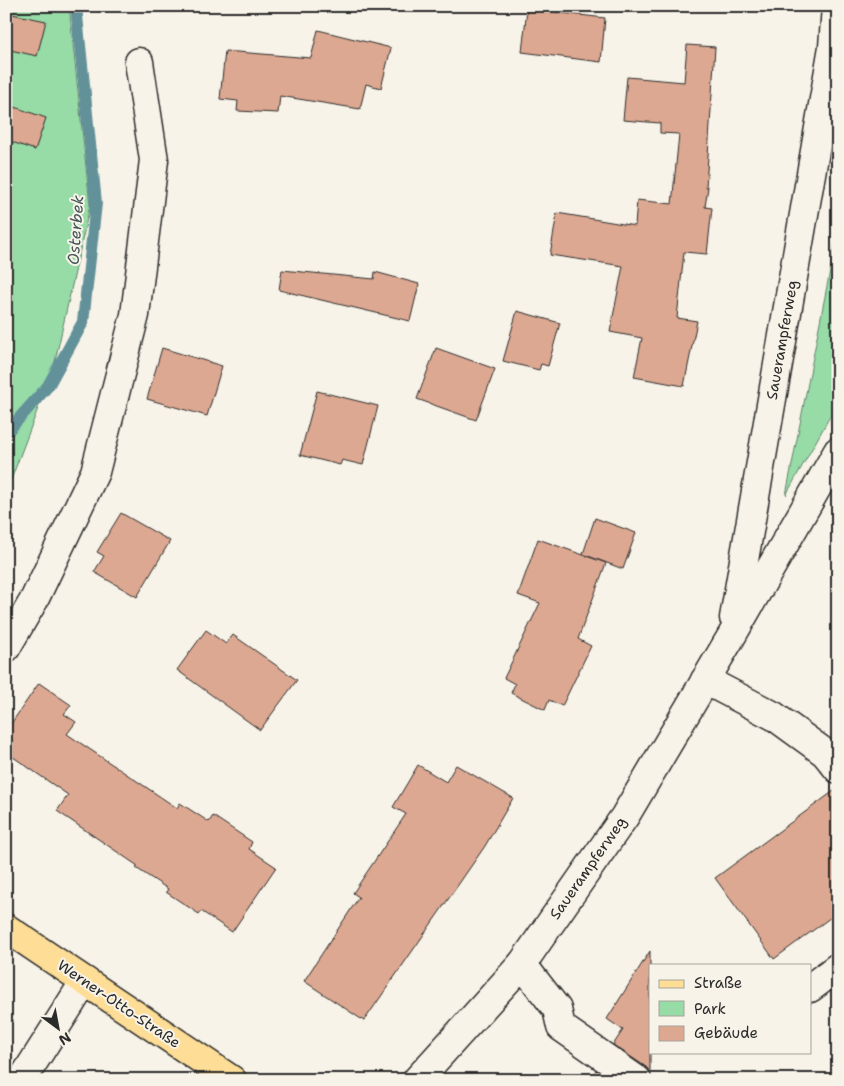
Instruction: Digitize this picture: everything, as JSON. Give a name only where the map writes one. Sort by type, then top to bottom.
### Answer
[{"type":"main road","name":"Werner-Otto-Straße","points":[[6,928],[232,1080]]},
{"type":"street","name":"Sauerampferweg","points":[[731,637],[835,48],[836,6]]},
{"type":"street","points":[[6,648],[34,600],[95,472],[135,315],[154,160],[139,62]]},
{"type":"street","name":"Sauerampferweg","points":[[417,1080],[522,964],[625,816],[838,451]]},
{"type":"street","points":[[706,680],[774,716],[825,753],[838,769]]},
{"type":"street","points":[[522,964],[557,1009],[561,1027],[637,1080]]},
{"type":"street","points":[[812,987],[838,968]]},
{"type":"street","points":[[22,1080],[85,981]]},
{"type":"green space","points":[[6,6],[69,6],[90,205],[54,366],[6,493]]},
{"type":"green space","points":[[838,230],[838,402],[786,495]]},
{"type":"building","points":[[527,9],[605,18],[601,62],[522,52]]},
{"type":"building","points":[[12,14],[46,21],[37,56],[6,49],[6,40]]},
{"type":"building","points":[[318,30],[391,48],[381,88],[366,84],[360,109],[280,96],[278,113],[237,111],[238,101],[220,99],[225,51],[311,58]]},
{"type":"building","points":[[687,45],[715,47],[706,187],[708,187],[705,207],[712,208],[707,254],[684,252],[677,318],[697,321],[684,386],[634,377],[642,338],[610,332],[623,266],[550,255],[557,213],[635,226],[637,200],[672,204],[679,134],[660,133],[660,123],[623,120],[627,77],[684,82]]},
{"type":"building","points":[[6,104],[46,118],[35,150],[6,140]]},
{"type":"building","points":[[282,270],[374,279],[375,272],[419,284],[410,321],[279,290]]},
{"type":"building","points":[[517,311],[560,323],[548,366],[541,364],[539,370],[503,361]]},
{"type":"building","points":[[162,348],[222,366],[207,416],[147,399]]},
{"type":"building","points":[[436,348],[495,369],[476,420],[417,399]]},
{"type":"building","points":[[317,391],[378,406],[363,465],[342,460],[340,465],[300,455]]},
{"type":"building","points":[[121,513],[170,541],[137,597],[94,572],[104,556],[97,552]]},
{"type":"building","points":[[595,518],[636,533],[623,569],[583,554]]},
{"type":"building","points":[[538,539],[606,563],[578,639],[591,646],[562,706],[549,700],[545,710],[511,693],[515,684],[504,678],[540,603],[518,595]]},
{"type":"building","points":[[206,630],[226,644],[233,635],[297,680],[260,730],[177,670]]},
{"type":"building","points":[[39,683],[71,705],[64,714],[76,722],[67,734],[177,808],[180,803],[209,822],[213,816],[252,842],[249,849],[276,867],[232,932],[201,911],[199,914],[166,892],[168,889],[136,868],[138,866],[57,811],[68,795],[6,752],[6,731]]},
{"type":"building","points":[[418,765],[446,782],[456,765],[513,798],[485,846],[364,1021],[304,981],[359,897],[353,893],[406,814],[393,807]]},
{"type":"building","points":[[838,788],[838,912],[774,959],[715,878]]},
{"type":"building","points":[[650,951],[650,1072],[646,1067],[613,1045],[623,1030],[607,1019]]},
{"type":"building","points":[[596,1070],[609,1080],[590,1080]]},
{"type":"waterway","name":"Osterbek","points":[[6,433],[48,386],[83,322],[96,203],[76,6]]}]
